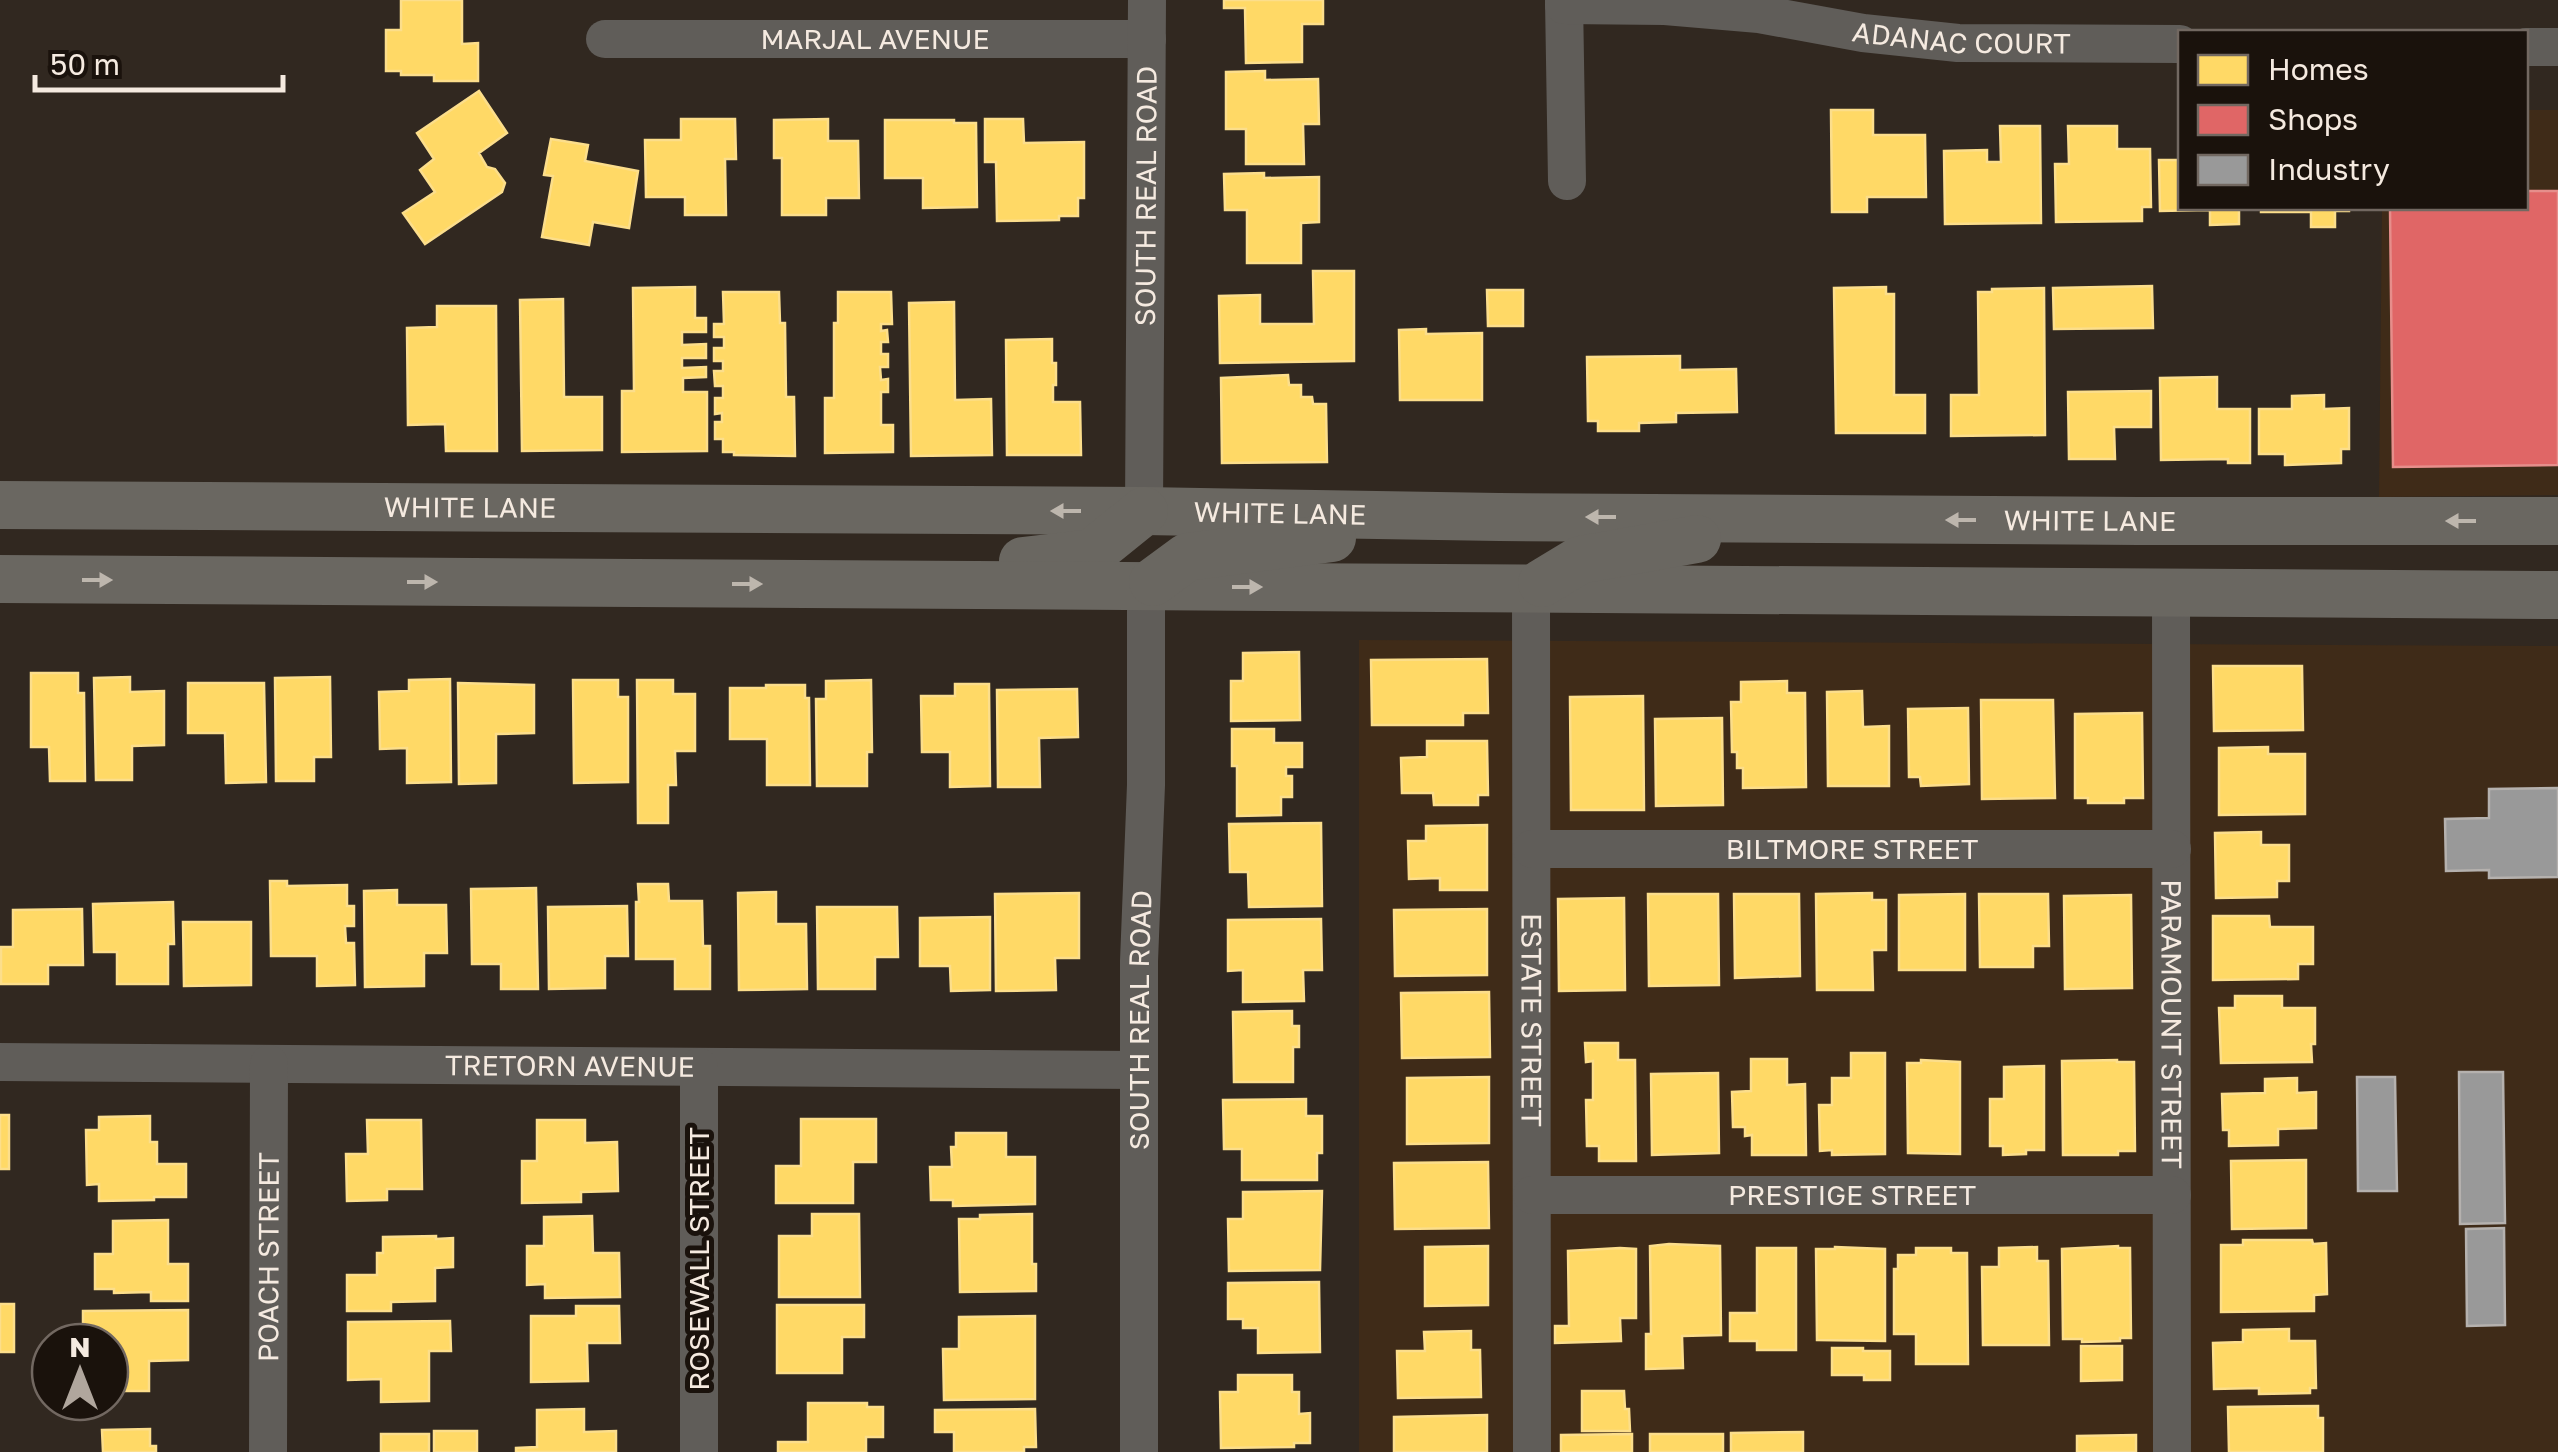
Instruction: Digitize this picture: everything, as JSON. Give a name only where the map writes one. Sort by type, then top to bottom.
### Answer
[{"type":"main road","name":"WHITE LANE","points":[[0,506],[2558,522]]},
{"type":"main road","points":[[826,584],[1092,553],[1144,511]]},
{"type":"main road","points":[[1146,587],[1187,556],[1499,516]]},
{"type":"main road","points":[[1531,590],[1580,560],[1814,519]]},
{"type":"main road","points":[[2290,594],[2558,564]]},
{"type":"main road","points":[[0,579],[2558,595]]},
{"type":"street","name":"SOUTH REAL ROAD","points":[[1144,511],[1147,0]]},
{"type":"street","name":"ADANAC COURT","points":[[1564,3],[1759,14],[1864,33],[1958,42],[2178,44]]},
{"type":"street","points":[[1564,3],[1567,181]]},
{"type":"street","name":"MARJAL AVENUE","points":[[605,39],[1147,39]]},
{"type":"street","points":[[2528,47],[2558,48]]},
{"type":"street","name":"SOUTH REAL ROAD","points":[[1139,1452],[1139,960],[1146,784],[1146,587]]},
{"type":"street","name":"ESTATE STREET","points":[[1531,590],[1532,1452]]},
{"type":"street","name":"PARAMOUNT STREET","points":[[2171,594],[2172,1452]]},
{"type":"street","name":"BILTMORE STREET","points":[[1532,849],[2172,849]]},
{"type":"street","name":"TRETORN AVENUE","points":[[0,1062],[1139,1070]]},
{"type":"street","name":"POACH STREET","points":[[268,1452],[269,1064]]},
{"type":"street","name":"ROSEWALL STREET","points":[[699,1067],[699,1452]]},
{"type":"street","name":"PRESTIGE STREET","points":[[1532,1195],[2172,1195]]},
{"type":"shaded area","points":[[2528,110],[2558,110],[2558,495],[2379,497],[2382,210],[2528,210]]},
{"type":"shaded area","points":[[1359,640],[2558,646],[2558,1452],[1359,1452]]},
{"type":"building: Homes","points":[[401,0],[462,0],[462,44],[478,43],[478,81],[434,81],[434,75],[386,71],[386,30],[401,30]]},
{"type":"building: Homes","points":[[1224,0],[1323,0],[1323,24],[1302,24],[1302,62],[1246,63],[1245,8],[1224,8]]},
{"type":"building: Homes","points":[[1265,71],[1265,80],[1318,79],[1319,124],[1303,124],[1304,164],[1246,164],[1246,129],[1226,129],[1226,72]]},
{"type":"building: Homes","points":[[479,91],[507,133],[479,153],[487,167],[495,169],[505,183],[502,192],[425,244],[403,213],[435,192],[420,170],[434,159],[417,133]]},
{"type":"building: Homes","points":[[1831,110],[1873,110],[1873,135],[1925,135],[1926,197],[1867,197],[1867,212],[1832,212]]},
{"type":"building: Homes","points":[[681,119],[735,119],[736,159],[725,159],[726,215],[685,215],[685,197],[646,197],[645,140],[681,140]]},
{"type":"building: Homes","points":[[828,119],[828,141],[858,141],[859,198],[826,198],[826,215],[782,215],[782,158],[774,158],[774,120]]},
{"type":"building: Homes","points":[[985,119],[1023,119],[1024,143],[1084,142],[1084,198],[1078,198],[1078,216],[997,221],[996,162],[985,162]]},
{"type":"building: Homes","points":[[885,120],[976,123],[977,207],[923,208],[923,178],[885,178]]},
{"type":"building: Homes","points":[[2000,126],[2040,126],[2041,223],[1945,224],[1944,151],[1987,150],[1987,162],[2001,162]]},
{"type":"building: Homes","points":[[2068,126],[2117,126],[2117,149],[2150,149],[2151,207],[2142,207],[2142,221],[2056,222],[2055,164],[2069,164]]},
{"type":"building: Homes","points":[[551,139],[588,145],[585,161],[638,171],[629,228],[593,222],[589,245],[542,237],[553,176],[544,175]]},
{"type":"building: Homes","points":[[2159,160],[2178,160],[2178,210],[2210,210],[2160,211]]},
{"type":"building: Homes","points":[[1264,173],[1264,178],[1319,177],[1319,222],[1301,223],[1301,263],[1247,263],[1247,210],[1225,210],[1224,174]]},
{"type":"building: Homes","points":[[2210,210],[2239,210],[2239,224],[2210,225]]},
{"type":"building: Homes","points":[[2349,210],[2335,211],[2335,227],[2311,227],[2311,212],[2261,212]]},
{"type":"building: Homes","points":[[1313,271],[1354,271],[1354,361],[1220,363],[1219,296],[1260,295],[1260,324],[1314,324]]},
{"type":"building: Homes","points":[[2152,286],[2153,328],[2054,329],[2053,288]]},
{"type":"building: Homes","points":[[695,287],[695,318],[706,318],[706,332],[682,332],[682,345],[706,344],[706,358],[682,358],[682,368],[706,367],[706,377],[683,378],[683,392],[707,392],[707,451],[622,452],[622,391],[634,391],[633,288]]},
{"type":"building: Homes","points":[[1886,287],[1886,294],[1894,294],[1894,395],[1925,395],[1925,433],[1836,433],[1834,288]]},
{"type":"building: Homes","points":[[2044,288],[2045,435],[1951,436],[1951,395],[1979,395],[1978,292]]},
{"type":"building: Homes","points":[[1487,290],[1523,290],[1523,326],[1488,326]]},
{"type":"building: Homes","points":[[723,292],[779,292],[780,323],[785,323],[786,397],[794,397],[795,456],[734,455],[723,452],[723,439],[715,439],[715,422],[722,422],[722,413],[715,414],[715,398],[723,398],[723,386],[715,386],[714,371],[723,371],[723,361],[714,361],[714,348],[724,348],[724,337],[714,337],[714,324],[724,324]]},
{"type":"building: Homes","points":[[838,292],[891,292],[892,324],[881,324],[881,331],[887,330],[888,342],[881,342],[881,354],[888,354],[888,367],[880,367],[881,380],[888,379],[888,392],[881,392],[881,425],[893,425],[893,452],[825,453],[825,398],[834,398]]},
{"type":"building: Homes","points":[[563,299],[564,397],[602,397],[602,450],[522,451],[520,300]]},
{"type":"building: Homes","points":[[954,302],[955,400],[991,399],[992,455],[911,456],[909,303]]},
{"type":"building: Homes","points":[[437,306],[496,306],[497,451],[446,451],[445,424],[408,425],[407,328],[437,327]]},
{"type":"building: Homes","points":[[1426,329],[1426,334],[1482,333],[1482,400],[1400,400],[1399,330]]},
{"type":"building: Homes","points":[[1052,339],[1052,363],[1056,363],[1053,402],[1080,402],[1081,455],[1007,455],[1006,340]]},
{"type":"building: Homes","points":[[1680,356],[1680,370],[1736,369],[1737,412],[1676,413],[1676,422],[1639,423],[1639,431],[1598,431],[1598,421],[1588,421],[1587,357]]},
{"type":"building: Homes","points":[[1288,375],[1289,385],[1301,385],[1301,397],[1312,397],[1313,404],[1326,404],[1327,462],[1222,463],[1221,378]]},
{"type":"building: Homes","points":[[2217,377],[2217,409],[2250,409],[2250,463],[2228,463],[2228,459],[2161,460],[2160,378]]},
{"type":"building: Homes","points":[[2151,391],[2151,427],[2114,427],[2115,459],[2069,459],[2068,392]]},
{"type":"building: Homes","points":[[2324,395],[2324,409],[2349,408],[2349,449],[2341,449],[2341,463],[2285,465],[2285,454],[2259,454],[2259,409],[2292,409],[2292,396]]},
{"type":"building: Homes","points":[[1299,652],[1300,720],[1231,721],[1231,681],[1243,681],[1243,653]]},
{"type":"building: Homes","points":[[1487,659],[1488,713],[1463,713],[1463,725],[1372,725],[1371,660]]},
{"type":"building: Homes","points":[[2213,666],[2302,666],[2303,730],[2214,731]]},
{"type":"building: Homes","points":[[31,673],[78,673],[78,693],[84,693],[85,781],[50,781],[49,747],[31,747]]},
{"type":"building: Homes","points":[[130,677],[130,692],[164,691],[164,745],[132,746],[132,780],[96,780],[94,678]]},
{"type":"building: Homes","points":[[330,677],[331,757],[314,757],[314,781],[276,781],[275,678]]},
{"type":"building: Homes","points":[[450,679],[451,782],[407,783],[407,748],[380,749],[379,692],[409,691],[409,680]]},
{"type":"building: Homes","points":[[573,680],[618,680],[618,697],[628,697],[628,782],[574,783]]},
{"type":"building: Homes","points":[[637,680],[673,680],[673,694],[695,694],[695,751],[675,751],[676,785],[668,785],[668,823],[638,823]]},
{"type":"building: Homes","points":[[871,680],[872,752],[867,752],[867,786],[817,786],[816,699],[826,699],[826,681]]},
{"type":"building: Homes","points":[[1787,681],[1787,693],[1805,693],[1806,787],[1743,788],[1743,768],[1737,768],[1737,752],[1732,752],[1731,702],[1741,702],[1741,682]]},
{"type":"building: Homes","points":[[188,683],[264,683],[266,782],[226,783],[225,733],[188,733]]},
{"type":"building: Homes","points":[[458,683],[534,685],[534,733],[496,734],[496,783],[459,784]]},
{"type":"building: Homes","points":[[955,684],[989,684],[990,786],[950,787],[950,752],[922,752],[921,696],[955,696]]},
{"type":"building: Homes","points":[[805,685],[805,698],[809,698],[810,785],[767,785],[767,739],[730,739],[730,688]]},
{"type":"building: Homes","points":[[1077,689],[1078,737],[1039,738],[1040,787],[998,787],[997,690]]},
{"type":"building: Homes","points":[[1862,691],[1863,727],[1889,726],[1889,786],[1828,786],[1827,692]]},
{"type":"building: Homes","points":[[1643,696],[1644,810],[1571,810],[1570,697]]},
{"type":"building: Homes","points":[[1981,700],[2053,700],[2055,798],[1982,799]]},
{"type":"building: Homes","points":[[1968,708],[1969,784],[1921,786],[1920,777],[1909,777],[1908,709]]},
{"type":"building: Homes","points":[[2142,713],[2143,798],[2124,798],[2124,803],[2088,803],[2088,798],[2075,798],[2075,714]]},
{"type":"building: Homes","points":[[1722,718],[1723,805],[1656,806],[1655,719]]},
{"type":"building: Homes","points":[[1232,729],[1274,729],[1274,743],[1302,743],[1302,767],[1286,767],[1286,776],[1292,776],[1292,797],[1281,797],[1281,815],[1237,816]]},
{"type":"building: Homes","points":[[1427,741],[1487,741],[1488,795],[1478,795],[1478,805],[1434,805],[1433,793],[1402,793],[1401,758],[1427,757]]},
{"type":"building: Homes","points":[[2268,747],[2268,754],[2305,754],[2305,814],[2219,815],[2219,748]]},
{"type":"building: Homes","points":[[1321,823],[1322,906],[1249,907],[1248,872],[1230,872],[1229,824]]},
{"type":"building: Homes","points":[[1487,825],[1487,890],[1440,890],[1440,878],[1409,879],[1408,841],[1426,841],[1426,826]]},
{"type":"building: Homes","points":[[2261,832],[2261,845],[2289,845],[2289,881],[2277,881],[2277,897],[2216,898],[2215,833]]},
{"type":"building: Homes","points":[[270,881],[287,881],[287,886],[347,885],[347,906],[354,906],[354,926],[345,926],[346,943],[354,943],[355,985],[317,986],[317,956],[271,956]]},
{"type":"building: Homes","points":[[638,884],[668,884],[669,901],[702,901],[703,946],[710,946],[710,989],[675,989],[675,959],[636,959]]},
{"type":"building: Homes","points":[[536,888],[538,989],[501,989],[501,964],[472,964],[471,889]]},
{"type":"building: Homes","points":[[397,890],[397,905],[446,905],[447,953],[424,953],[424,986],[365,987],[364,891]]},
{"type":"building: Homes","points":[[776,892],[776,924],[806,924],[807,989],[739,990],[738,893]]},
{"type":"building: Homes","points":[[1079,893],[1079,958],[1055,958],[1056,990],[996,991],[995,894]]},
{"type":"building: Homes","points":[[1872,893],[1872,900],[1886,900],[1886,950],[1872,950],[1873,990],[1817,990],[1816,894]]},
{"type":"building: Homes","points":[[1648,894],[1718,894],[1719,985],[1649,986]]},
{"type":"building: Homes","points":[[1734,894],[1799,894],[1800,976],[1735,978]]},
{"type":"building: Homes","points":[[1965,894],[1965,970],[1899,970],[1899,895]]},
{"type":"building: Homes","points":[[1979,894],[2048,894],[2049,946],[2033,946],[2033,967],[1980,967]]},
{"type":"building: Homes","points":[[2131,895],[2132,988],[2065,989],[2064,896]]},
{"type":"building: Homes","points":[[1624,898],[1625,990],[1559,991],[1558,899]]},
{"type":"building: Homes","points":[[173,902],[174,944],[168,944],[168,984],[117,984],[117,952],[94,952],[93,904]]},
{"type":"building: Homes","points":[[627,906],[628,956],[605,956],[605,988],[549,989],[548,907]]},
{"type":"building: Homes","points":[[817,907],[897,907],[898,957],[875,957],[875,989],[818,989]]},
{"type":"building: Homes","points":[[82,909],[83,965],[48,965],[48,984],[1,984],[1,947],[13,947],[13,910]]},
{"type":"building: Homes","points":[[1487,909],[1487,975],[1395,976],[1394,910]]},
{"type":"building: Homes","points":[[2213,916],[2269,916],[2270,927],[2313,927],[2313,964],[2298,964],[2298,979],[2213,980]]},
{"type":"building: Homes","points":[[990,917],[990,990],[951,991],[950,966],[920,966],[920,918]]},
{"type":"building: Homes","points":[[1321,919],[1322,970],[1303,970],[1304,1001],[1243,1002],[1243,970],[1228,971],[1228,920]]},
{"type":"building: Homes","points":[[183,922],[251,922],[251,985],[184,986]]},
{"type":"building: Homes","points":[[1489,992],[1490,1057],[1402,1058],[1401,993]]},
{"type":"building: Homes","points":[[2235,996],[2282,996],[2282,1008],[2315,1008],[2312,1062],[2221,1063],[2219,1008],[2235,1008]]},
{"type":"building: Homes","points":[[1292,1011],[1292,1026],[1299,1026],[1299,1047],[1293,1047],[1293,1082],[1234,1082],[1233,1012]]},
{"type":"building: Homes","points":[[1585,1043],[1618,1043],[1618,1060],[1635,1060],[1636,1161],[1599,1161],[1599,1146],[1587,1146],[1586,1100],[1593,1100],[1593,1061],[1586,1062]]},
{"type":"building: Homes","points":[[1851,1053],[1885,1053],[1885,1154],[1832,1155],[1832,1150],[1820,1151],[1819,1105],[1832,1105],[1832,1078],[1851,1078]]},
{"type":"building: Homes","points":[[1751,1059],[1787,1059],[1787,1085],[1805,1084],[1806,1155],[1752,1155],[1752,1135],[1745,1136],[1745,1127],[1733,1127],[1732,1092],[1751,1091]]},
{"type":"building: Homes","points":[[2062,1061],[2134,1062],[2135,1151],[2118,1151],[2118,1155],[2063,1155]]},
{"type":"building: Homes","points":[[1960,1062],[1960,1154],[1908,1153],[1907,1063]]},
{"type":"building: Homes","points":[[2044,1066],[2044,1150],[2003,1155],[2003,1146],[1990,1146],[1990,1099],[2004,1099],[2004,1067]]},
{"type":"building: Homes","points":[[1718,1073],[1719,1153],[1652,1155],[1651,1074]]},
{"type":"building: Homes","points":[[1489,1077],[1489,1143],[1407,1144],[1407,1078]]},
{"type":"building: Homes","points":[[2297,1078],[2297,1093],[2316,1092],[2316,1128],[2278,1129],[2278,1145],[2229,1146],[2229,1130],[2223,1130],[2222,1094],[2265,1093],[2265,1079]]},
{"type":"building: Homes","points":[[1306,1099],[1306,1116],[1322,1116],[1317,1180],[1242,1180],[1242,1149],[1224,1149],[1223,1100]]},
{"type":"building: Homes","points":[[0,1115],[9,1115],[9,1169],[0,1169]]},
{"type":"building: Homes","points":[[150,1116],[150,1142],[157,1142],[157,1164],[186,1164],[186,1197],[99,1201],[99,1184],[87,1185],[86,1130],[99,1130],[99,1117]]},
{"type":"building: Homes","points":[[801,1119],[876,1119],[876,1162],[853,1162],[853,1203],[776,1203],[776,1166],[801,1166]]},
{"type":"building: Homes","points":[[367,1120],[421,1120],[422,1189],[387,1189],[387,1200],[347,1201],[346,1154],[368,1154]]},
{"type":"building: Homes","points":[[537,1120],[585,1120],[585,1143],[617,1142],[618,1191],[581,1192],[581,1202],[522,1203],[522,1161],[537,1161]]},
{"type":"building: Homes","points":[[956,1133],[1006,1133],[1006,1157],[1035,1157],[1035,1204],[953,1206],[953,1200],[931,1200],[930,1167],[952,1167],[951,1147],[956,1147]]},
{"type":"building: Homes","points":[[2306,1160],[2306,1228],[2232,1229],[2231,1161]]},
{"type":"building: Homes","points":[[1488,1162],[1489,1228],[1395,1229],[1394,1163]]},
{"type":"building: Homes","points":[[1322,1191],[1320,1270],[1229,1271],[1228,1219],[1243,1219],[1243,1192]]},
{"type":"building: Homes","points":[[812,1214],[859,1214],[860,1297],[779,1297],[779,1236],[812,1236]]},
{"type":"building: Homes","points":[[1032,1214],[1036,1291],[960,1292],[959,1219]]},
{"type":"building: Homes","points":[[592,1216],[593,1253],[619,1253],[620,1297],[545,1298],[545,1284],[527,1285],[527,1246],[544,1246],[544,1217]]},
{"type":"building: Homes","points":[[168,1220],[168,1264],[188,1264],[188,1301],[151,1301],[151,1292],[95,1289],[95,1254],[113,1254],[113,1221]]},
{"type":"building: Homes","points":[[383,1237],[453,1238],[453,1267],[435,1268],[435,1301],[391,1302],[391,1311],[347,1311],[347,1275],[377,1275],[377,1253],[383,1253]]},
{"type":"building: Homes","points":[[2243,1240],[2326,1243],[2327,1294],[2314,1295],[2314,1311],[2221,1312],[2221,1245],[2243,1245]]},
{"type":"building: Homes","points":[[1488,1246],[1488,1305],[1425,1306],[1425,1247]]},
{"type":"building: Homes","points":[[1650,1246],[1720,1246],[1721,1335],[1682,1336],[1683,1368],[1646,1369],[1646,1334],[1651,1334]]},
{"type":"building: Homes","points":[[2037,1247],[2037,1261],[2048,1261],[2049,1345],[1983,1345],[1982,1267],[1999,1267],[1999,1248]]},
{"type":"building: Homes","points":[[1757,1248],[1796,1248],[1796,1350],[1757,1350],[1757,1341],[1730,1341],[1730,1313],[1757,1313]]},
{"type":"building: Homes","points":[[1916,1248],[1951,1248],[1951,1253],[1967,1253],[1968,1364],[1916,1364],[1916,1334],[1894,1334],[1894,1269],[1898,1269],[1898,1255],[1916,1255]]},
{"type":"building: Homes","points":[[2130,1248],[2131,1338],[2082,1342],[2063,1339],[2062,1249]]},
{"type":"building: Homes","points":[[1636,1249],[1636,1318],[1620,1318],[1621,1341],[1555,1343],[1555,1326],[1569,1326],[1568,1251]]},
{"type":"building: Homes","points":[[1816,1249],[1885,1249],[1885,1341],[1817,1340]]},
{"type":"building: Homes","points":[[1319,1282],[1320,1352],[1258,1353],[1258,1328],[1243,1328],[1243,1319],[1228,1319],[1228,1283]]},
{"type":"building: Homes","points":[[0,1304],[14,1304],[14,1352],[0,1352]]},
{"type":"building: Homes","points":[[777,1305],[864,1305],[864,1337],[842,1337],[842,1373],[777,1373]]},
{"type":"building: Homes","points":[[576,1306],[619,1306],[620,1343],[587,1343],[588,1381],[531,1382],[531,1316],[576,1316]]},
{"type":"building: Homes","points":[[188,1310],[188,1360],[149,1361],[149,1391],[130,1391],[130,1322],[83,1322],[83,1311]]},
{"type":"building: Homes","points":[[1035,1316],[1035,1399],[944,1400],[943,1349],[959,1349],[959,1317]]},
{"type":"building: Homes","points":[[450,1321],[451,1351],[429,1351],[429,1401],[381,1402],[381,1379],[348,1380],[348,1322]]},
{"type":"building: Homes","points":[[2289,1329],[2289,1341],[2315,1341],[2316,1388],[2310,1388],[2310,1393],[2259,1394],[2259,1388],[2214,1389],[2213,1343],[2243,1342],[2243,1330]]},
{"type":"building: Homes","points":[[1471,1331],[1471,1350],[1480,1350],[1481,1397],[1398,1398],[1397,1351],[1425,1351],[1424,1332]]},
{"type":"building: Homes","points":[[2081,1346],[2122,1346],[2122,1380],[2081,1381]]},
{"type":"building: Homes","points":[[1832,1348],[1890,1351],[1890,1380],[1832,1375]]},
{"type":"building: Homes","points":[[1238,1375],[1292,1375],[1292,1392],[1299,1392],[1299,1414],[1310,1413],[1310,1443],[1294,1443],[1294,1447],[1221,1448],[1220,1392],[1238,1392]]},
{"type":"building: Homes","points":[[1582,1391],[1624,1391],[1630,1431],[1582,1431]]},
{"type":"building: Homes","points":[[808,1403],[867,1403],[867,1407],[883,1407],[883,1437],[866,1437],[866,1452],[778,1452],[778,1442],[808,1442]]},
{"type":"building: Homes","points":[[2318,1406],[2318,1418],[2323,1418],[2323,1452],[2229,1452],[2228,1407]]},
{"type":"building: Homes","points":[[584,1409],[584,1432],[616,1431],[616,1452],[516,1452],[516,1448],[537,1447],[537,1410]]},
{"type":"building: Homes","points":[[1035,1409],[1036,1447],[1024,1447],[1024,1452],[954,1452],[954,1432],[935,1432],[935,1410]]},
{"type":"building: Homes","points":[[1487,1415],[1487,1452],[1394,1452],[1394,1417]]},
{"type":"building: Homes","points":[[150,1429],[150,1446],[156,1446],[156,1452],[103,1452],[102,1430]]},
{"type":"building: Homes","points":[[434,1431],[477,1431],[477,1452],[434,1452]]},
{"type":"building: Homes","points":[[1803,1432],[1803,1452],[1731,1452],[1731,1433]]},
{"type":"building: Homes","points":[[381,1434],[429,1434],[429,1452],[381,1452]]},
{"type":"building: Homes","points":[[1632,1434],[1632,1452],[1561,1452],[1561,1435]]},
{"type":"building: Homes","points":[[1650,1434],[1723,1434],[1723,1452],[1650,1452]]},
{"type":"building: Homes","points":[[2136,1435],[2136,1452],[2077,1452],[2077,1436]]},
{"type":"building: Shops","points":[[2528,191],[2558,191],[2558,465],[2393,467],[2390,210],[2528,210]]},
{"type":"building: Industry","points":[[2558,788],[2558,877],[2489,878],[2489,870],[2446,871],[2445,819],[2489,818],[2489,789]]},
{"type":"building: Industry","points":[[2459,1072],[2503,1072],[2505,1223],[2460,1224]]},
{"type":"building: Industry","points":[[2357,1077],[2395,1077],[2397,1191],[2358,1191]]},
{"type":"building: Industry","points":[[2504,1228],[2505,1325],[2467,1326],[2466,1229]]}]
